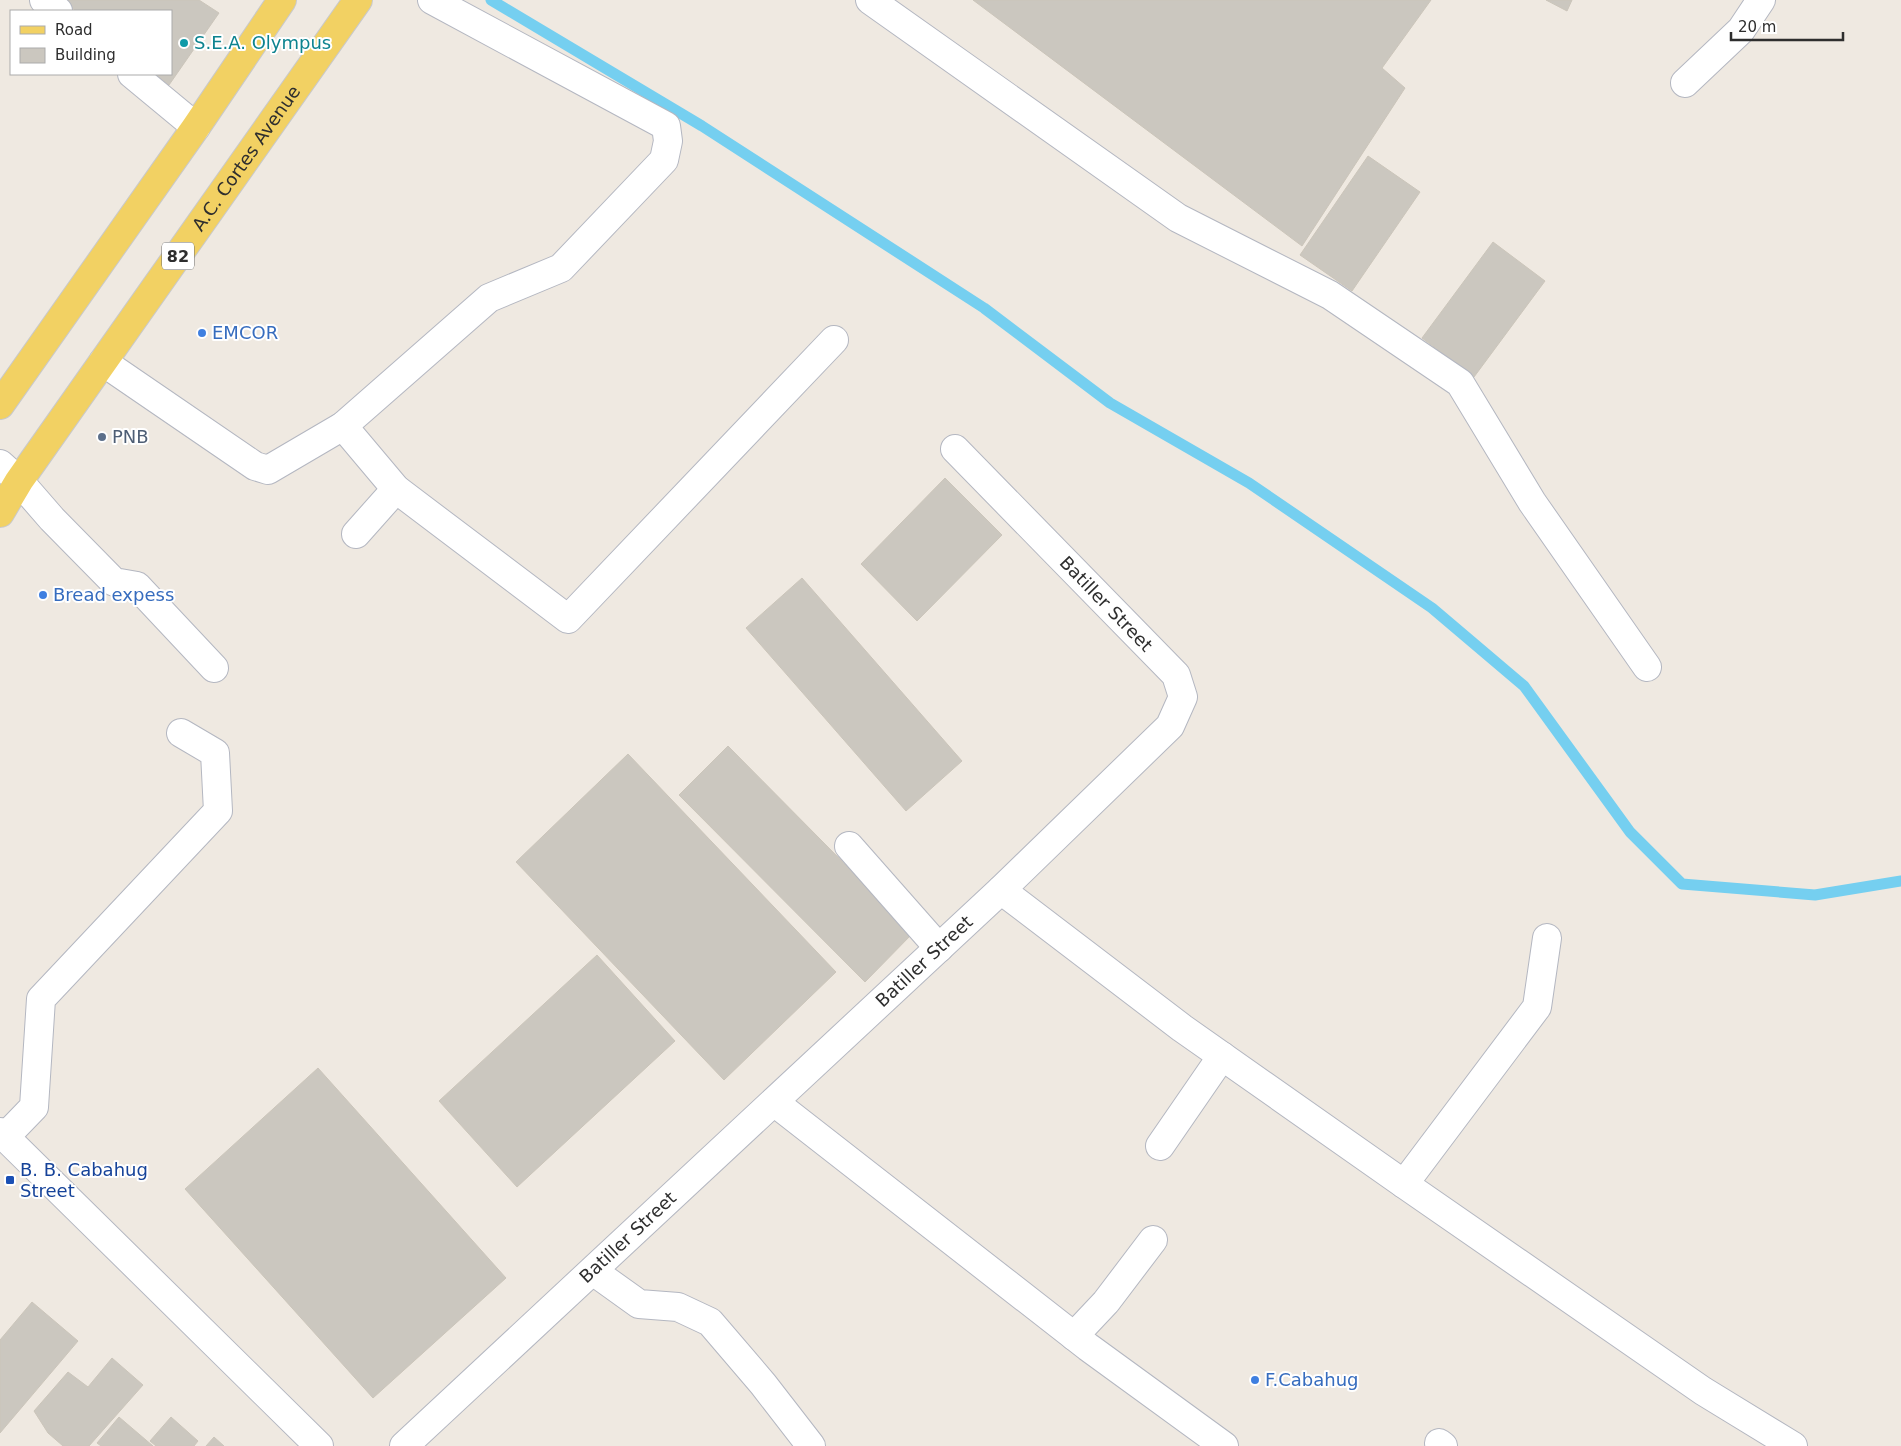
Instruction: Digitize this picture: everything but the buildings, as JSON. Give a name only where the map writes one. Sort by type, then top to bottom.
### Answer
[{"type":"main road","points":[[0,405],[196,127],[282,0]]},
{"type":"main road","name":"A.C. Cortes Avenue","points":[[0,512],[10,472],[103,362],[358,0]]},
{"type":"street","points":[[44,0],[57,10]]},
{"type":"street","points":[[103,362],[255,466],[268,470],[343,426],[488,298],[561,268],[664,160],[668,141],[666,126],[432,0]]},
{"type":"street","points":[[870,0],[1178,218],[1330,295],[1460,383],[1532,502],[1647,667]]},
{"type":"street","points":[[1685,83],[1741,30],[1761,0]]},
{"type":"street","points":[[133,75],[196,127]]},
{"type":"street","points":[[343,426],[396,489],[568,618],[834,340]]},
{"type":"street","name":"Batiller Street","points":[[404,1446],[1001,890],[1170,726],[1183,698],[1176,675],[955,449]]},
{"type":"street","points":[[10,472],[52,519],[114,582],[136,586],[214,668]]},
{"type":"street","points":[[356,534],[396,489]]},
{"type":"street","points":[[181,733],[215,753],[218,811],[41,1000],[34,1107],[3,1134],[319,1446]]},
{"type":"street","points":[[849,846],[939,948]]},
{"type":"street","points":[[1001,890],[1182,1028],[1404,1184],[1702,1391],[1793,1446]]},
{"type":"street","points":[[1404,1184],[1537,1007],[1547,938]]},
{"type":"street","points":[[1160,1146],[1222,1056]]},
{"type":"street","points":[[774,1102],[1074,1336],[1224,1446]]},
{"type":"street","points":[[1074,1336],[1106,1302],[1153,1240]]},
{"type":"street","points":[[593,1271],[639,1304],[678,1307],[710,1322],[763,1384],[811,1446]]},
{"type":"waterway","points":[[491,0],[702,126],[984,308],[1110,403],[1249,483],[1432,608],[1524,686],[1630,832],[1682,884],[1815,895],[1901,881]]},
{"type":"place","name":"S.E.A. Olympus","points":[[184,43]]},
{"type":"place","name":"EMCOR","points":[[202,333]]},
{"type":"place","name":"PNB","points":[[102,437]]},
{"type":"place","name":"Bread expess","points":[[43,595]]},
{"type":"place","name":"B. B. Cabahug Street","points":[[10,1180]]},
{"type":"place","name":"F.Cabahug","points":[[1255,1380]]}]
